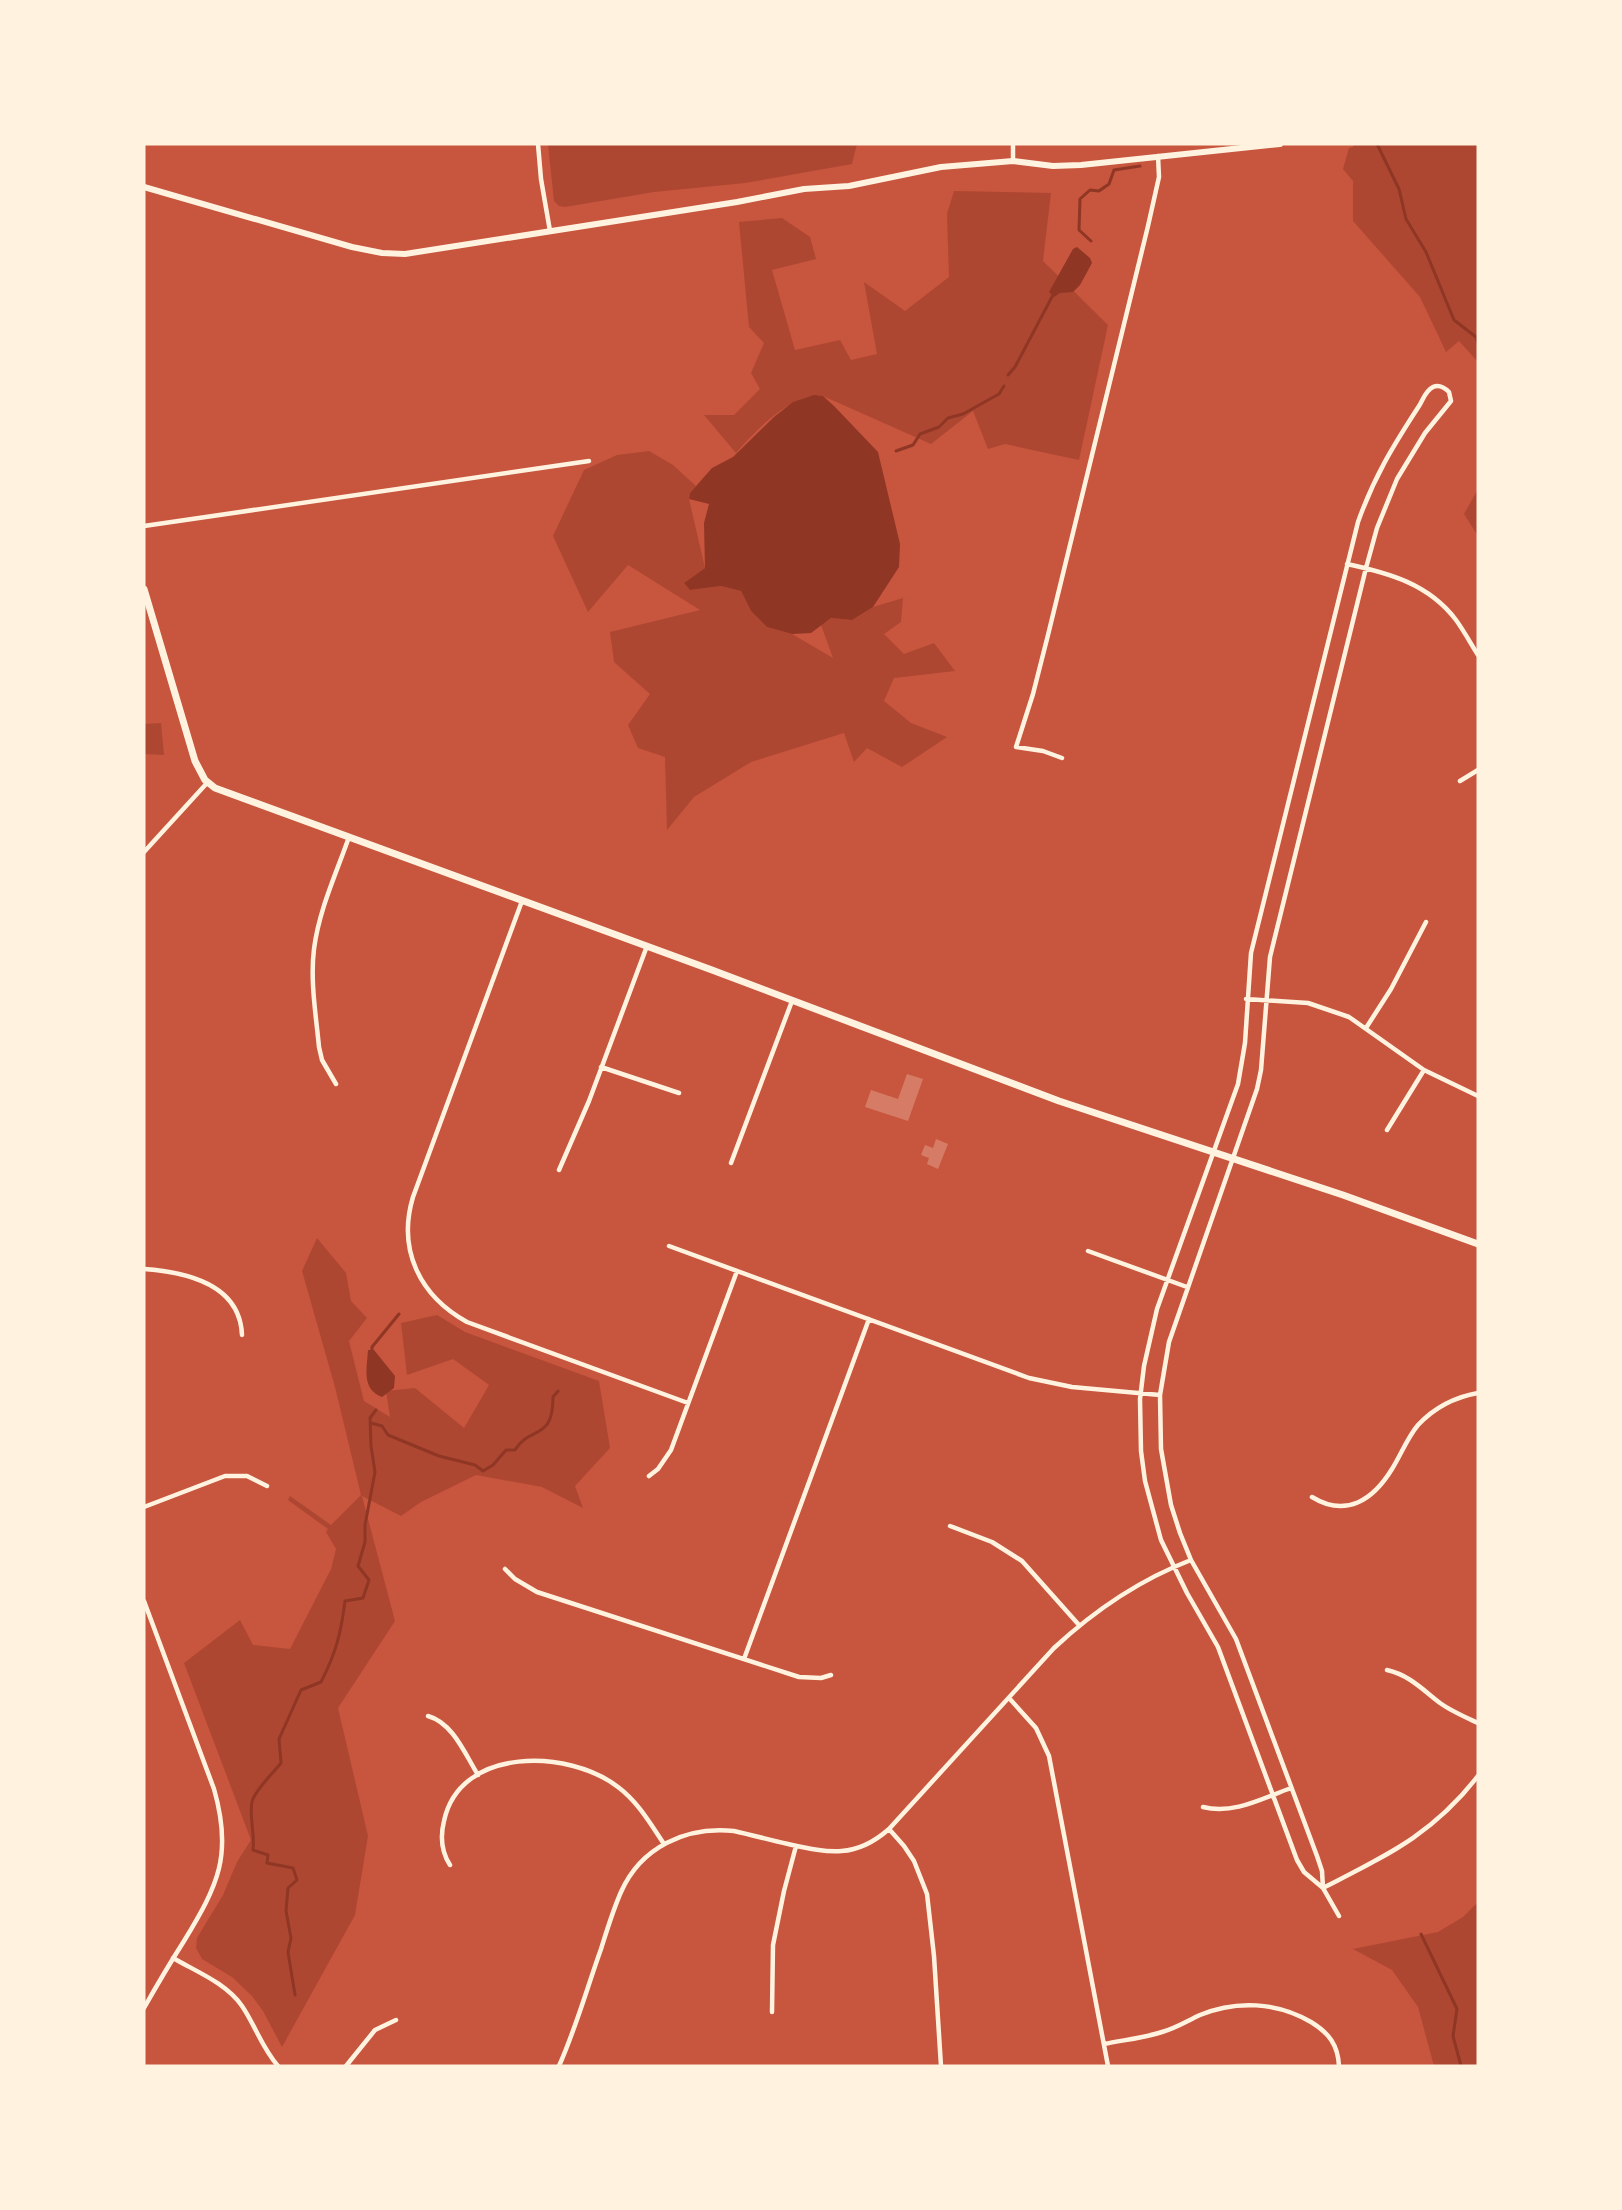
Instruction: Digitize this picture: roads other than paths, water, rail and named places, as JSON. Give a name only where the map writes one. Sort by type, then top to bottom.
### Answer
[{"type":"main road","points":[[144,589],[193,753],[198,768],[207,783],[238,797],[647,946],[1059,1101],[1478,1244]]},
{"type":"street","points":[[538,144],[541,179],[550,231]]},
{"type":"street","points":[[1013,144],[1013,161]]},
{"type":"street","points":[[144,187],[341,244],[382,253],[417,253],[737,202],[804,189],[849,186],[941,167],[1013,161],[1053,166],[1081,165],[1280,144]]},
{"type":"street","points":[[1062,758],[1043,751],[1016,747],[1048,635],[1148,225],[1159,177],[1158,156]]},
{"type":"street","points":[[1323,1888],[1304,1872],[1297,1860],[1218,1647],[1173,1567],[1161,1540],[1145,1481],[1141,1451],[1141,1394],[1149,1337],[1238,1084],[1245,1043],[1246,999],[1251,953],[1347,564],[1368,495],[1383,462],[1427,392],[1436,386],[1442,386],[1449,392],[1451,401],[1425,433],[1396,479],[1377,528],[1270,957],[1265,1044],[1257,1089],[1169,1342],[1160,1395],[1159,1421],[1165,1477],[1180,1533],[1191,1560],[1236,1639],[1317,1856],[1323,1888],[1339,1916]]},
{"type":"street","points":[[144,526],[589,461]]},
{"type":"street","points":[[1347,564],[1401,578],[1432,596],[1457,621],[1478,655]]},
{"type":"street","points":[[1460,781],[1478,770]]},
{"type":"street","points":[[144,852],[207,783]]},
{"type":"street","points":[[336,1084],[322,1060],[319,1047],[313,956],[324,906],[349,837]]},
{"type":"street","points":[[522,901],[411,1203],[408,1233],[414,1264],[429,1292],[441,1304],[467,1322],[688,1403]]},
{"type":"street","points":[[1366,1028],[1391,989],[1426,922]]},
{"type":"street","points":[[559,1170],[647,946]]},
{"type":"street","points":[[1246,999],[1308,1004],[1349,1017],[1424,1070],[1478,1096]]},
{"type":"street","points":[[731,1163],[792,1001]]},
{"type":"street","points":[[601,1067],[680,1093]]},
{"type":"street","points":[[1387,1130],[1424,1070]]},
{"type":"street","points":[[669,1246],[1046,1383],[1160,1395]]},
{"type":"street","points":[[1088,1251],[1187,1287]]},
{"type":"street","points":[[144,1269],[179,1273],[211,1286],[232,1303],[242,1323],[242,1335]]},
{"type":"street","points":[[649,1476],[666,1459],[737,1271]]},
{"type":"street","points":[[744,1659],[869,1320]]},
{"type":"street","points":[[1312,1497],[1321,1502],[1342,1507],[1364,1500],[1384,1481],[1407,1441],[1428,1416],[1454,1399],[1478,1393]]},
{"type":"street","points":[[144,1507],[225,1476],[247,1476],[267,1486]]},
{"type":"street","points":[[950,1526],[992,1542],[1022,1561],[1079,1625]]},
{"type":"street","points":[[560,2066],[621,1891],[639,1864],[664,1844],[689,1834],[720,1830],[825,1852],[853,1851],[867,1845],[888,1829],[1054,1648],[1079,1625],[1112,1601],[1173,1567],[1191,1560]]},
{"type":"street","points":[[505,1569],[515,1579],[537,1592],[799,1677],[831,1675]]},
{"type":"street","points":[[144,1601],[214,1790],[223,1828],[221,1864],[211,1895],[144,2008]]},
{"type":"street","points":[[1387,1670],[1405,1676],[1442,1704],[1478,1723]]},
{"type":"street","points":[[1009,1698],[1036,1728],[1049,1756],[1108,2066]]},
{"type":"street","points":[[428,1716],[443,1722],[449,1729],[478,1775]]},
{"type":"street","points":[[450,1865],[441,1842],[445,1816],[458,1791],[478,1775],[496,1767],[532,1760],[568,1763],[586,1769],[617,1786],[644,1813],[664,1844]]},
{"type":"street","points":[[1323,1888],[1405,1845],[1426,1830],[1463,1795],[1478,1776]]},
{"type":"street","points":[[1203,1807],[1214,1810],[1233,1809],[1291,1788]]},
{"type":"street","points":[[888,1829],[914,1861],[927,1894],[934,1956],[941,2066]]},
{"type":"street","points":[[772,2012],[775,1927],[796,1846]]},
{"type":"street","points":[[173,1959],[223,1986],[233,1995],[242,2006],[265,2049],[278,2066]]},
{"type":"street","points":[[1104,2044],[1160,2033],[1215,2010],[1252,2005],[1270,2006],[1304,2018],[1324,2031],[1336,2047],[1339,2066]]},
{"type":"street","points":[[346,2066],[375,2030],[396,2020]]},
{"type":"waterway","points":[[1377,144],[1399,189],[1406,219],[1426,252],[1454,320],[1476,337],[1478,343]]},
{"type":"waterway","points":[[1091,241],[1079,230],[1080,199],[1090,190],[1099,191],[1109,184],[1114,170],[1140,166]]},
{"type":"waterway","points":[[1008,375],[1015,367],[1054,293]]},
{"type":"waterway","points":[[896,451],[913,445],[920,434],[939,427],[948,418],[963,414],[999,394],[1004,386]]},
{"type":"waterway","points":[[372,1353],[372,1347],[399,1314]]},
{"type":"waterway","points":[[371,1423],[382,1426],[388,1435],[439,1456],[475,1465],[483,1471],[493,1465],[506,1450],[515,1450],[521,1442],[545,1427],[552,1411],[553,1397],[558,1391]]},
{"type":"waterway","points":[[295,1995],[288,1952],[291,1938],[286,1911],[288,1888],[297,1880],[293,1868],[267,1863],[268,1855],[253,1850],[252,1802],[260,1787],[281,1763],[279,1739],[301,1690],[321,1682],[331,1662],[342,1623],[345,1601],[363,1598],[369,1580],[358,1566],[365,1542],[365,1525],[375,1472],[370,1418],[376,1410]]},
{"type":"waterway","points":[[1421,1934],[1457,2009],[1453,2036],[1461,2066]]}]
